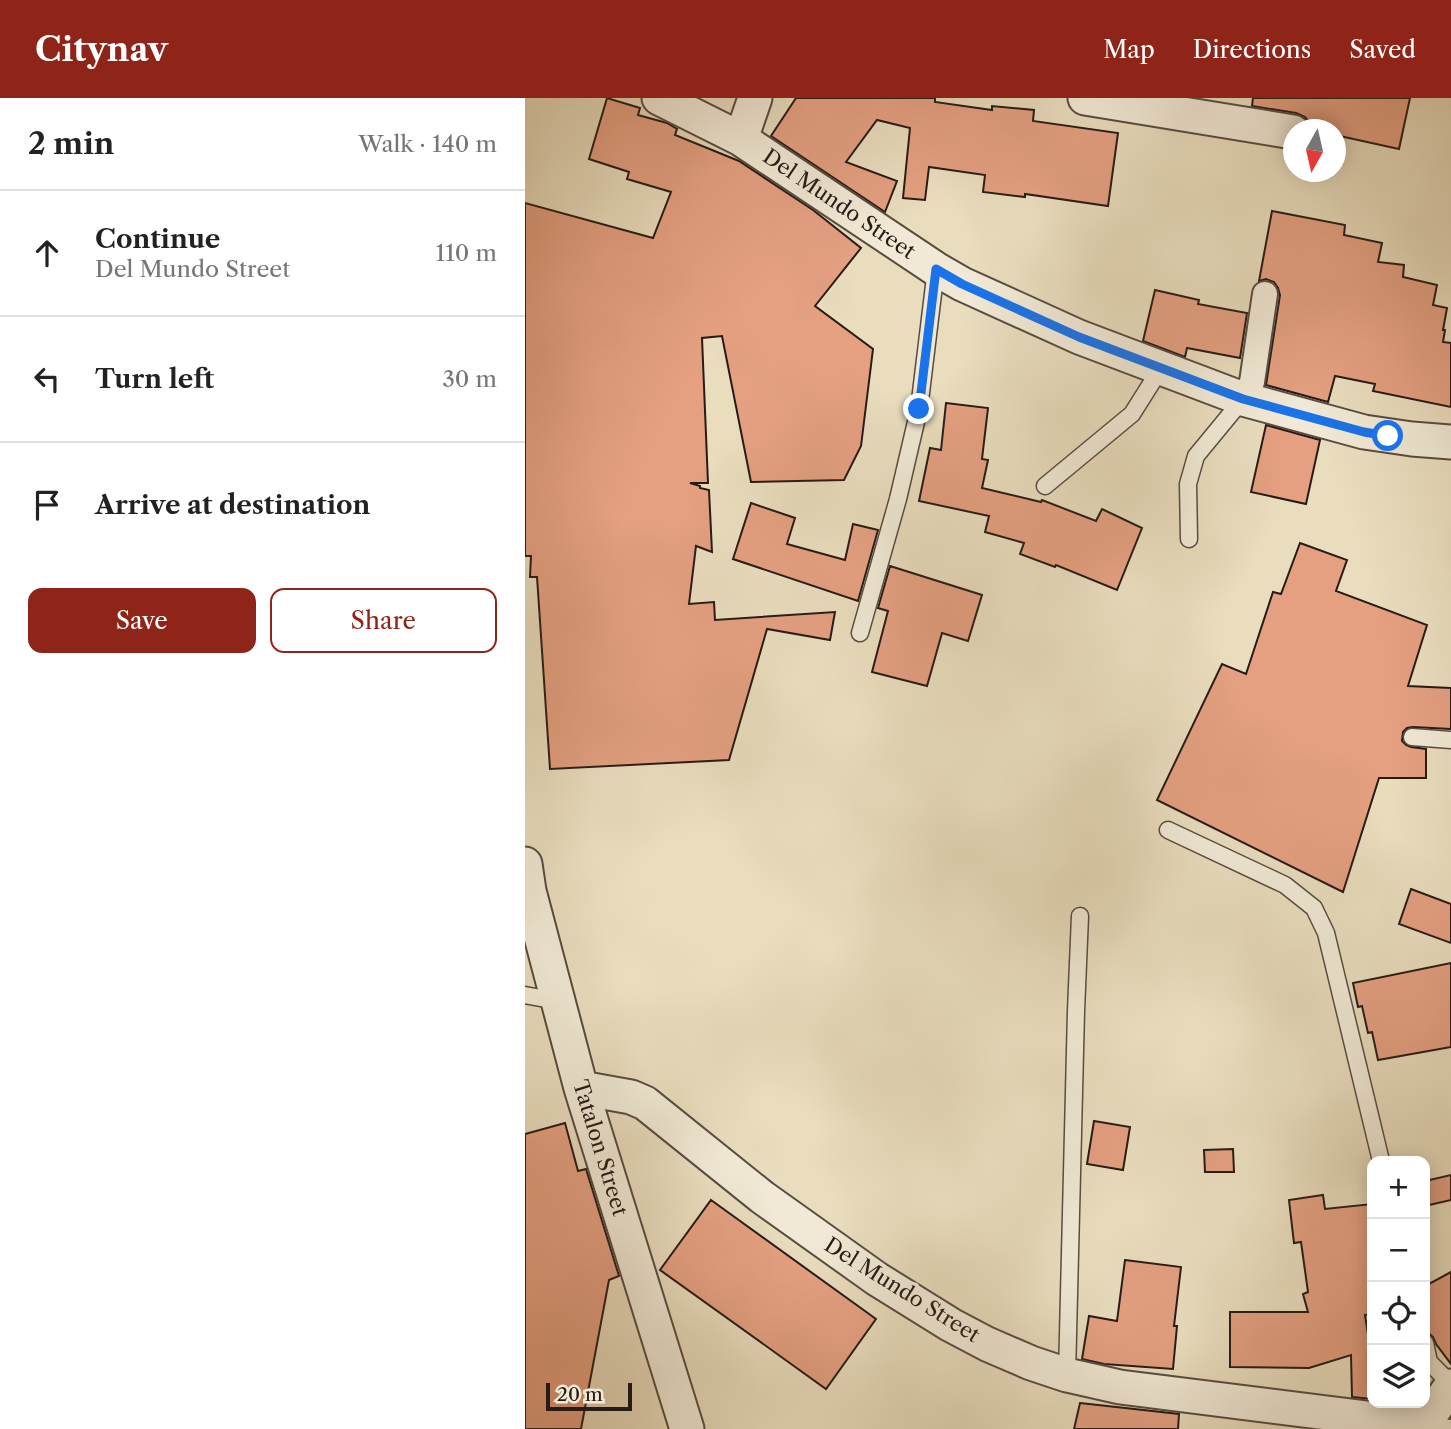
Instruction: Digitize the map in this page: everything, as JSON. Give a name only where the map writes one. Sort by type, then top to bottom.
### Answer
[{"type":"street","name":"Del Mundo Street","points":[[659,98],[741,139],[962,284],[1079,337],[1243,399],[1364,432],[1451,442]]},
{"type":"street","name":"Del Mundo Street","points":[[741,139],[755,98]]},
{"type":"street","points":[[1086,98],[1134,102],[1283,130]]},
{"type":"street","points":[[1243,399],[1252,382],[1265,294]]},
{"type":"street","name":"Tatalon Street","points":[[525,864],[529,891],[581,1088],[687,1429]]},
{"type":"street","name":"Del Mundo Street","points":[[581,1088],[631,1097],[645,1103],[762,1197],[877,1279],[951,1325],[1031,1363],[1067,1375],[1120,1387],[1317,1421],[1437,1426],[1451,1385]]},
{"type":"lane","points":[[860,633],[898,499],[919,409],[936,269]]},
{"type":"lane","points":[[1045,486],[1132,414],[1161,368]]},
{"type":"lane","points":[[1189,540],[1188,484],[1196,456],[1243,399]]},
{"type":"lane","points":[[1412,737],[1451,740]]},
{"type":"lane","points":[[1168,830],[1285,885],[1314,908],[1326,933],[1380,1156]]},
{"type":"lane","points":[[1067,1375],[1080,916]]},
{"type":"lane","points":[[525,995],[557,1001]]},
{"type":"lane","points":[[1425,1345],[1429,1362],[1451,1385]]},
{"type":"building","points":[[607,98],[640,108],[638,115],[667,123],[677,129],[675,135],[739,161],[813,210],[861,248],[815,306],[873,349],[861,446],[844,480],[751,482],[722,336],[702,338],[708,483],[690,483],[709,490],[712,552],[696,546],[689,604],[714,602],[715,620],[835,612],[830,640],[767,629],[729,760],[550,769],[537,577],[530,577],[531,556],[525,556],[525,203],[653,238],[671,192],[627,179],[629,172],[589,159]]},
{"type":"building","points":[[796,98],[935,98],[935,102],[992,110],[992,106],[1034,110],[1033,121],[1118,133],[1108,206],[1025,194],[1025,197],[983,192],[985,175],[929,167],[925,200],[903,198],[910,128],[877,120],[846,162],[897,181],[885,212],[771,136]]},
{"type":"building","points":[[1253,98],[1410,98],[1399,149],[1346,137],[1346,119],[1306,119],[1296,113],[1252,106]]},
{"type":"building","points":[[1272,211],[1345,225],[1344,235],[1382,243],[1378,262],[1404,265],[1403,277],[1437,285],[1433,305],[1447,308],[1443,342],[1451,343],[1451,407],[1373,391],[1375,384],[1335,376],[1328,402],[1266,385],[1280,295],[1274,282],[1266,279],[1259,281]]},
{"type":"building","points":[[1155,290],[1199,300],[1198,304],[1247,313],[1240,358],[1187,348],[1185,357],[1143,341]]},
{"type":"building","points":[[946,403],[988,408],[982,459],[988,460],[982,488],[1041,502],[1042,500],[1096,521],[1102,509],[1142,528],[1117,590],[1056,565],[1055,567],[1020,554],[1024,543],[985,532],[989,516],[919,501],[930,448],[941,450]]},
{"type":"building","points":[[1266,425],[1320,440],[1306,504],[1251,492]]},
{"type":"building","points":[[751,503],[795,518],[787,544],[845,560],[853,524],[878,530],[858,601],[733,559]]},
{"type":"building","points":[[1300,543],[1347,560],[1336,591],[1427,625],[1408,686],[1451,688],[1451,729],[1413,727],[1403,732],[1402,741],[1406,745],[1426,749],[1426,778],[1379,778],[1343,892],[1157,800],[1222,664],[1246,674],[1273,592],[1281,594]]},
{"type":"building","points":[[890,566],[982,595],[968,641],[942,633],[927,686],[872,672],[888,611],[878,608]]},
{"type":"building","points":[[1411,889],[1451,904],[1451,943],[1399,924]]},
{"type":"building","points":[[1451,963],[1451,1047],[1378,1060],[1372,1032],[1368,1033],[1362,1006],[1358,1007],[1353,983]]},
{"type":"building","points":[[1094,1121],[1130,1127],[1123,1170],[1087,1164]]},
{"type":"building","points":[[565,1123],[578,1171],[586,1169],[619,1276],[609,1280],[581,1429],[525,1429],[525,1134]]},
{"type":"building","points":[[1233,1149],[1234,1172],[1205,1172],[1204,1150]]},
{"type":"building","points":[[1451,1175],[1451,1200],[1430,1205],[1430,1180]]},
{"type":"building","points":[[1323,1195],[1325,1209],[1367,1205],[1367,1398],[1352,1397],[1351,1355],[1309,1368],[1230,1367],[1230,1312],[1308,1312],[1303,1294],[1308,1292],[1301,1242],[1294,1243],[1289,1200]]},
{"type":"building","points":[[711,1200],[876,1319],[826,1389],[660,1270]]},
{"type":"building","points":[[1125,1260],[1181,1267],[1174,1326],[1177,1326],[1173,1369],[1104,1364],[1082,1359],[1089,1316],[1117,1321]]},
{"type":"building","points":[[1451,1272],[1451,1364],[1430,1334],[1430,1283]]},
{"type":"building","points":[[1080,1403],[1179,1414],[1178,1429],[1074,1429]]},
{"type":"route","points":[[919,409],[936,269],[962,284],[1079,337],[1243,399],[1388,436]]}]
